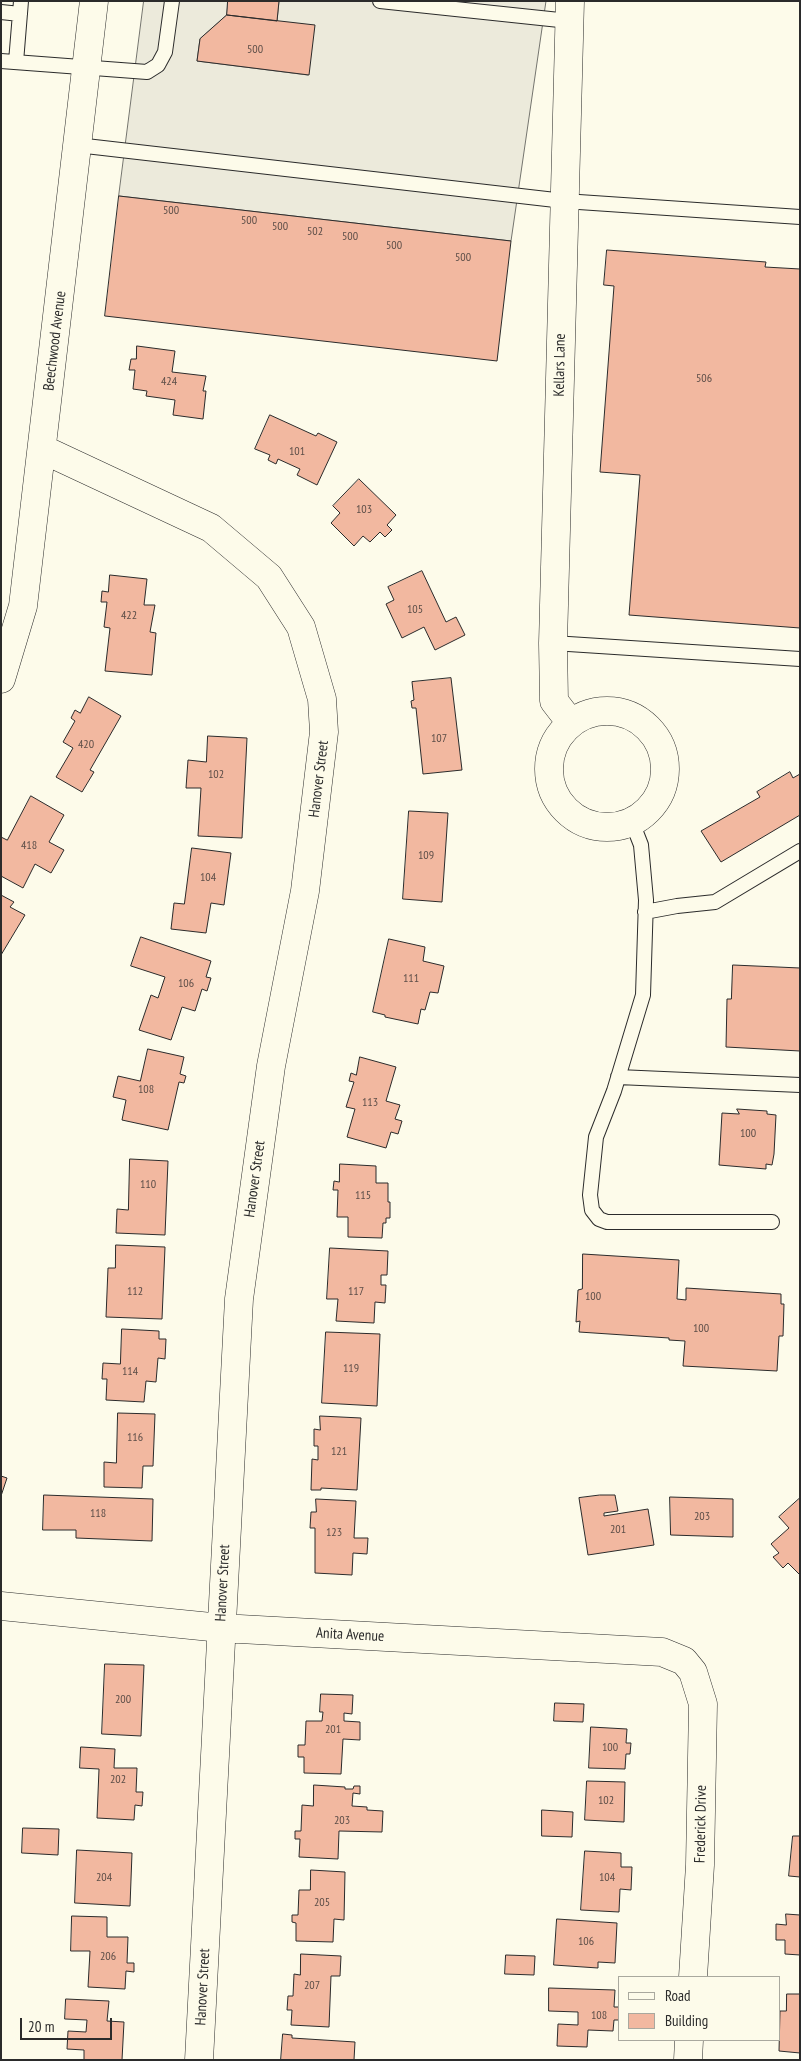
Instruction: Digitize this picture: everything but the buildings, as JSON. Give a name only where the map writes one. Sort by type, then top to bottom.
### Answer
[{"type":"street","name":"Beechwood Avenue","points":[[1,679],[23,606],[94,1]]},
{"type":"street","name":"Kellars Lane","points":[[569,11],[553,643],[554,701],[571,723]]},
{"type":"street","name":"Hanover Street","points":[[42,449],[211,528],[269,577],[301,626],[322,698],[324,732],[305,890],[271,1066],[239,1299],[199,2060]]},
{"type":"street","points":[[608,710],[628,714],[645,724],[658,739],[665,758],[666,777],[659,796],[648,811],[632,822],[614,828],[595,826],[577,820],[563,808],[553,792],[549,773],[550,754],[558,737],[571,723],[588,714],[608,710]]},
{"type":"street","name":"Anita Avenue","points":[[1,1606],[221,1628],[662,1652],[684,1661],[693,1672]]},
{"type":"street","name":"Frederick Drive","points":[[693,1672],[703,1704],[700,1865],[693,1976]]},
{"type":"street","points":[[688,2060],[689,2041]]},
{"type":"lane","points":[[1,61],[147,72],[158,65],[165,52],[172,1]]},
{"type":"lane","points":[[380,1],[569,11]]},
{"type":"lane","points":[[1,12],[20,8],[16,62]]},
{"type":"lane","points":[[77,145],[564,202],[800,217]]},
{"type":"lane","points":[[553,643],[800,659]]},
{"type":"lane","points":[[632,822],[641,845],[645,912],[642,995],[618,1077],[596,1137],[590,1195],[592,1210],[599,1219],[607,1222],[772,1222]]},
{"type":"lane","points":[[645,912],[715,902],[800,851]]},
{"type":"lane","points":[[618,1077],[800,1085]]},
{"type":"shaded area","points":[[144,1],[228,1],[227,15],[200,39],[197,61],[308,75],[277,21],[279,1],[546,1],[511,241],[119,196]]}]
